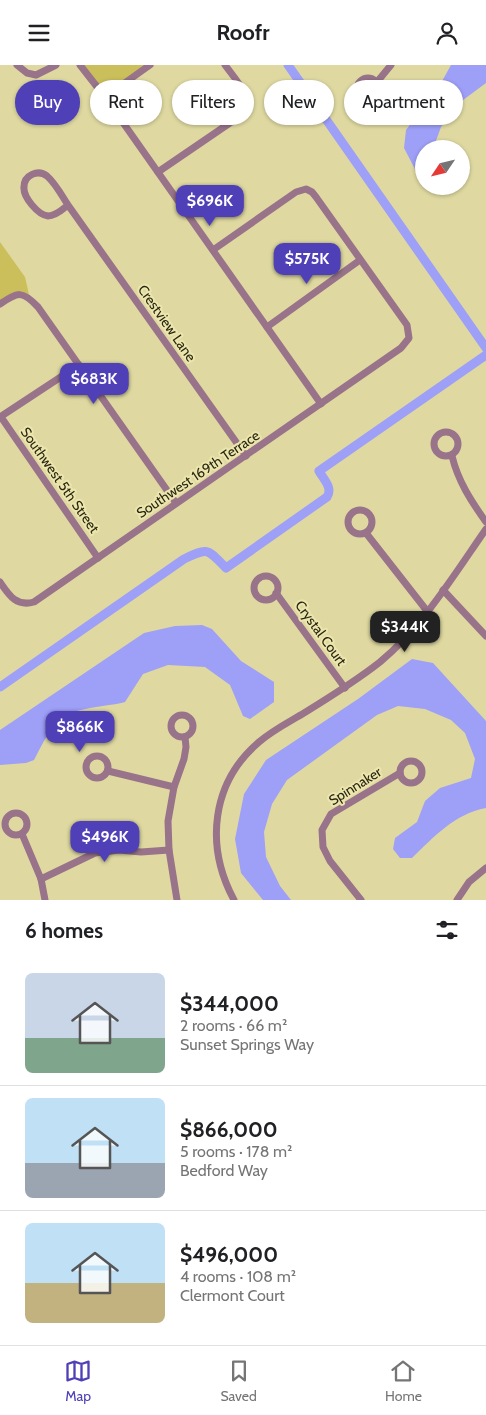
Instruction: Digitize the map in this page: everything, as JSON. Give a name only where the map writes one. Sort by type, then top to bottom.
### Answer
[{"type":"street","points":[[17,65],[27,73],[36,75],[56,65]]},
{"type":"street","points":[[80,65],[92,80]]},
{"type":"street","points":[[129,80],[150,65]]},
{"type":"street","points":[[158,172],[243,114],[246,107],[245,94],[225,65]]},
{"type":"street","points":[[379,80],[391,65]]},
{"type":"street","points":[[125,125],[321,404]]},
{"type":"street","name":"Crestview Lane","points":[[68,205],[53,215],[45,215],[35,208],[26,195],[24,187],[26,181],[34,173],[46,176],[68,205],[246,456]]},
{"type":"street","points":[[213,250],[296,192],[306,189],[316,197],[360,260],[267,327]]},
{"type":"street","name":"Southwest 169th Terrace","points":[[0,582],[15,601],[27,604],[34,602],[401,348],[409,338],[407,325],[360,260]]},
{"type":"street","points":[[0,305],[14,295],[23,295],[38,307],[176,503]]},
{"type":"street","points":[[0,417],[79,365]]},
{"type":"street","name":"Southwest 5th Street","points":[[0,417],[98,557]]},
{"type":"street","points":[[452,455],[455,471],[467,495],[486,522]]},
{"type":"street","points":[[234,900],[219,863],[216,834],[221,799],[230,778],[240,762],[259,742],[345,688],[380,662],[408,636],[486,529]]},
{"type":"street","points":[[366,533],[427,611]]},
{"type":"street","points":[[443,590],[486,636]]},
{"type":"street","name":"Crystal Court","points":[[276,593],[345,688]]},
{"type":"street","points":[[177,900],[168,850],[168,821],[174,787],[184,759],[185,737]]},
{"type":"street","points":[[108,771],[174,787]]},
{"type":"street","name":"Spinnaker","points":[[360,900],[330,861],[323,847],[322,830],[331,814],[400,773]]},
{"type":"street","points":[[22,834],[41,879],[44,900]]},
{"type":"street","points":[[41,879],[95,853],[119,850],[141,853],[168,850]]},
{"type":"street","points":[[457,900],[469,882],[486,868]]},
{"type":"shaded area","points":[[80,65],[150,65],[129,80],[92,80]]},
{"type":"shaded area","points":[[0,242],[25,277],[30,299],[23,294],[0,304]]},
{"type":"water","points":[[451,65],[486,65],[486,83],[463,100],[463,80],[443,80]]},
{"type":"water","points":[[410,125],[442,125],[436,140],[415,140],[415,169],[404,148],[406,130]]},
{"type":"water","points":[[202,625],[212,629],[241,661],[274,682],[274,702],[250,719],[243,716],[230,685],[205,667],[168,665],[143,674],[125,702],[72,712],[59,720],[51,729],[34,760],[26,763],[0,765],[0,730],[144,633],[175,626]]},
{"type":"water","points":[[412,659],[433,663],[486,721],[486,808],[464,815],[445,827],[412,858],[400,858],[393,849],[395,838],[417,822],[425,801],[440,788],[471,778],[475,759],[465,733],[451,720],[425,709],[398,706],[377,715],[287,780],[272,804],[264,832],[266,857],[280,886],[291,900],[263,900],[241,873],[235,839],[244,794],[266,760],[358,699]]},
{"type":"waterway","points":[[288,65],[486,348]]},
{"type":"waterway","points":[[0,687],[184,559],[198,553],[207,552],[226,568],[327,497],[329,490],[319,471],[486,355]]}]
